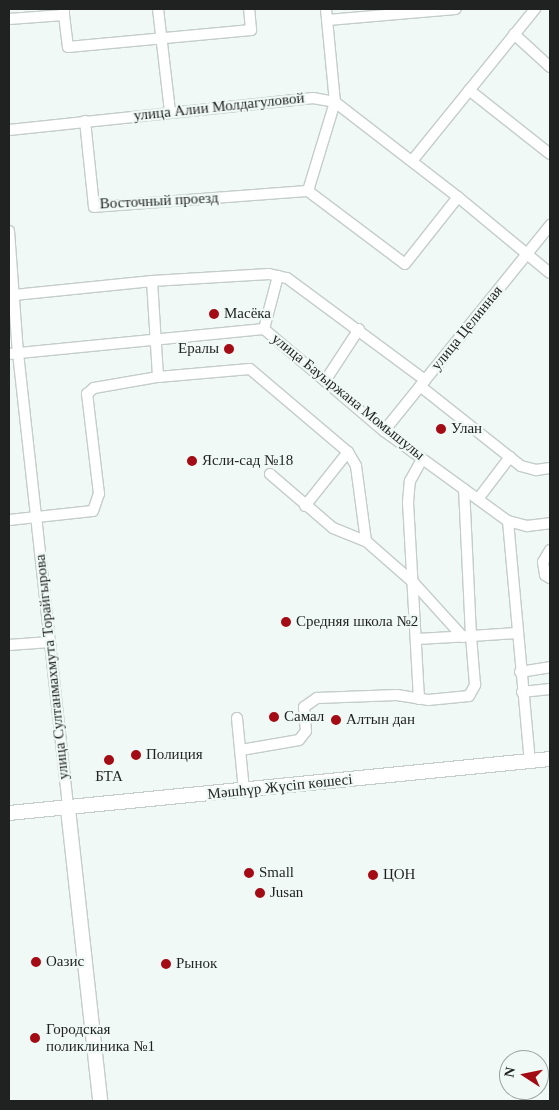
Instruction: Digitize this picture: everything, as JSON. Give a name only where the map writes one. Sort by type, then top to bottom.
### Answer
[{"type":"main road","name":"Мәшһүр Жүсіп көшесі","points":[[9,813],[68,809],[550,759]]},
{"type":"main road","name":"улица Султанмахмута Торайгырова","points":[[68,809],[100,1101]]},
{"type":"street","points":[[158,9],[170,111]]},
{"type":"street","points":[[9,19],[64,12],[68,47],[251,30],[249,9]]},
{"type":"street","points":[[326,9],[335,102],[308,191],[405,264],[458,197]]},
{"type":"street","points":[[328,20],[456,9]]},
{"type":"street","points":[[412,161],[535,9]]},
{"type":"street","points":[[514,34],[550,67]]},
{"type":"street","points":[[469,90],[550,154]]},
{"type":"street","name":"улица Алии Молдагуловой","points":[[9,130],[170,111],[313,98],[335,102],[458,197],[550,273]]},
{"type":"street","name":"Восточный проезд","points":[[85,121],[94,207],[308,191]]},
{"type":"street","name":"улица Целинная","points":[[384,431],[550,225]]},
{"type":"street","name":"улица Султанмахмута Торайгырова","points":[[9,231],[14,295],[14,354],[36,518],[68,809]]},
{"type":"street","points":[[14,295],[152,281],[278,276],[287,278],[359,329],[510,457],[529,470],[550,468]]},
{"type":"street","points":[[264,329],[278,276]]},
{"type":"street","points":[[152,281],[158,377]]},
{"type":"street","name":"улица Бауыржана Момышулы","points":[[14,354],[264,329],[384,431],[508,521],[527,526],[550,523]]},
{"type":"street","points":[[325,381],[359,329]]},
{"type":"street","points":[[9,520],[86,514],[97,503],[87,394],[103,384],[158,377],[250,370],[348,452],[356,466],[366,541]]},
{"type":"street","points":[[305,506],[348,452]]},
{"type":"street","points":[[478,499],[510,457]]},
{"type":"street","points":[[419,699],[408,502],[410,481],[422,458]]},
{"type":"street","points":[[270,474],[305,506],[333,528],[366,541],[414,583],[467,636]]},
{"type":"street","points":[[241,750],[299,740],[306,731],[304,707],[317,698],[397,695],[419,699],[469,696],[473,692],[467,636],[464,489]]},
{"type":"street","points":[[508,521],[520,672],[530,761]]},
{"type":"street","points":[[550,550],[543,562],[545,575],[550,578]]},
{"type":"street","points":[[416,638],[517,633]]},
{"type":"street","points":[[9,646],[50,642]]},
{"type":"street","points":[[520,672],[550,667]]},
{"type":"street","points":[[522,692],[550,689]]},
{"type":"street","points":[[237,718],[244,791]]},
{"type":"place","name":"Масёка","points":[[214,314]]},
{"type":"place","name":"Ералы","points":[[229,349]]},
{"type":"place","name":"Улан","points":[[441,429]]},
{"type":"place","name":"Ясли-сад №18","points":[[192,461]]},
{"type":"place","name":"Средняя школа №2","points":[[286,622]]},
{"type":"place","name":"Самал","points":[[274,717]]},
{"type":"place","name":"Алтын дан","points":[[336,720]]},
{"type":"place","name":"Полиция","points":[[136,755]]},
{"type":"place","name":"БТА","points":[[109,760]]},
{"type":"place","name":"Small","points":[[249,873]]},
{"type":"place","name":"ЦОН","points":[[373,875]]},
{"type":"place","name":"Jusan","points":[[260,893]]},
{"type":"place","name":"Оазис","points":[[36,962]]},
{"type":"place","name":"Рынок","points":[[166,964]]},
{"type":"place","name":"Городская поликлиника №1","points":[[35,1038]]}]
